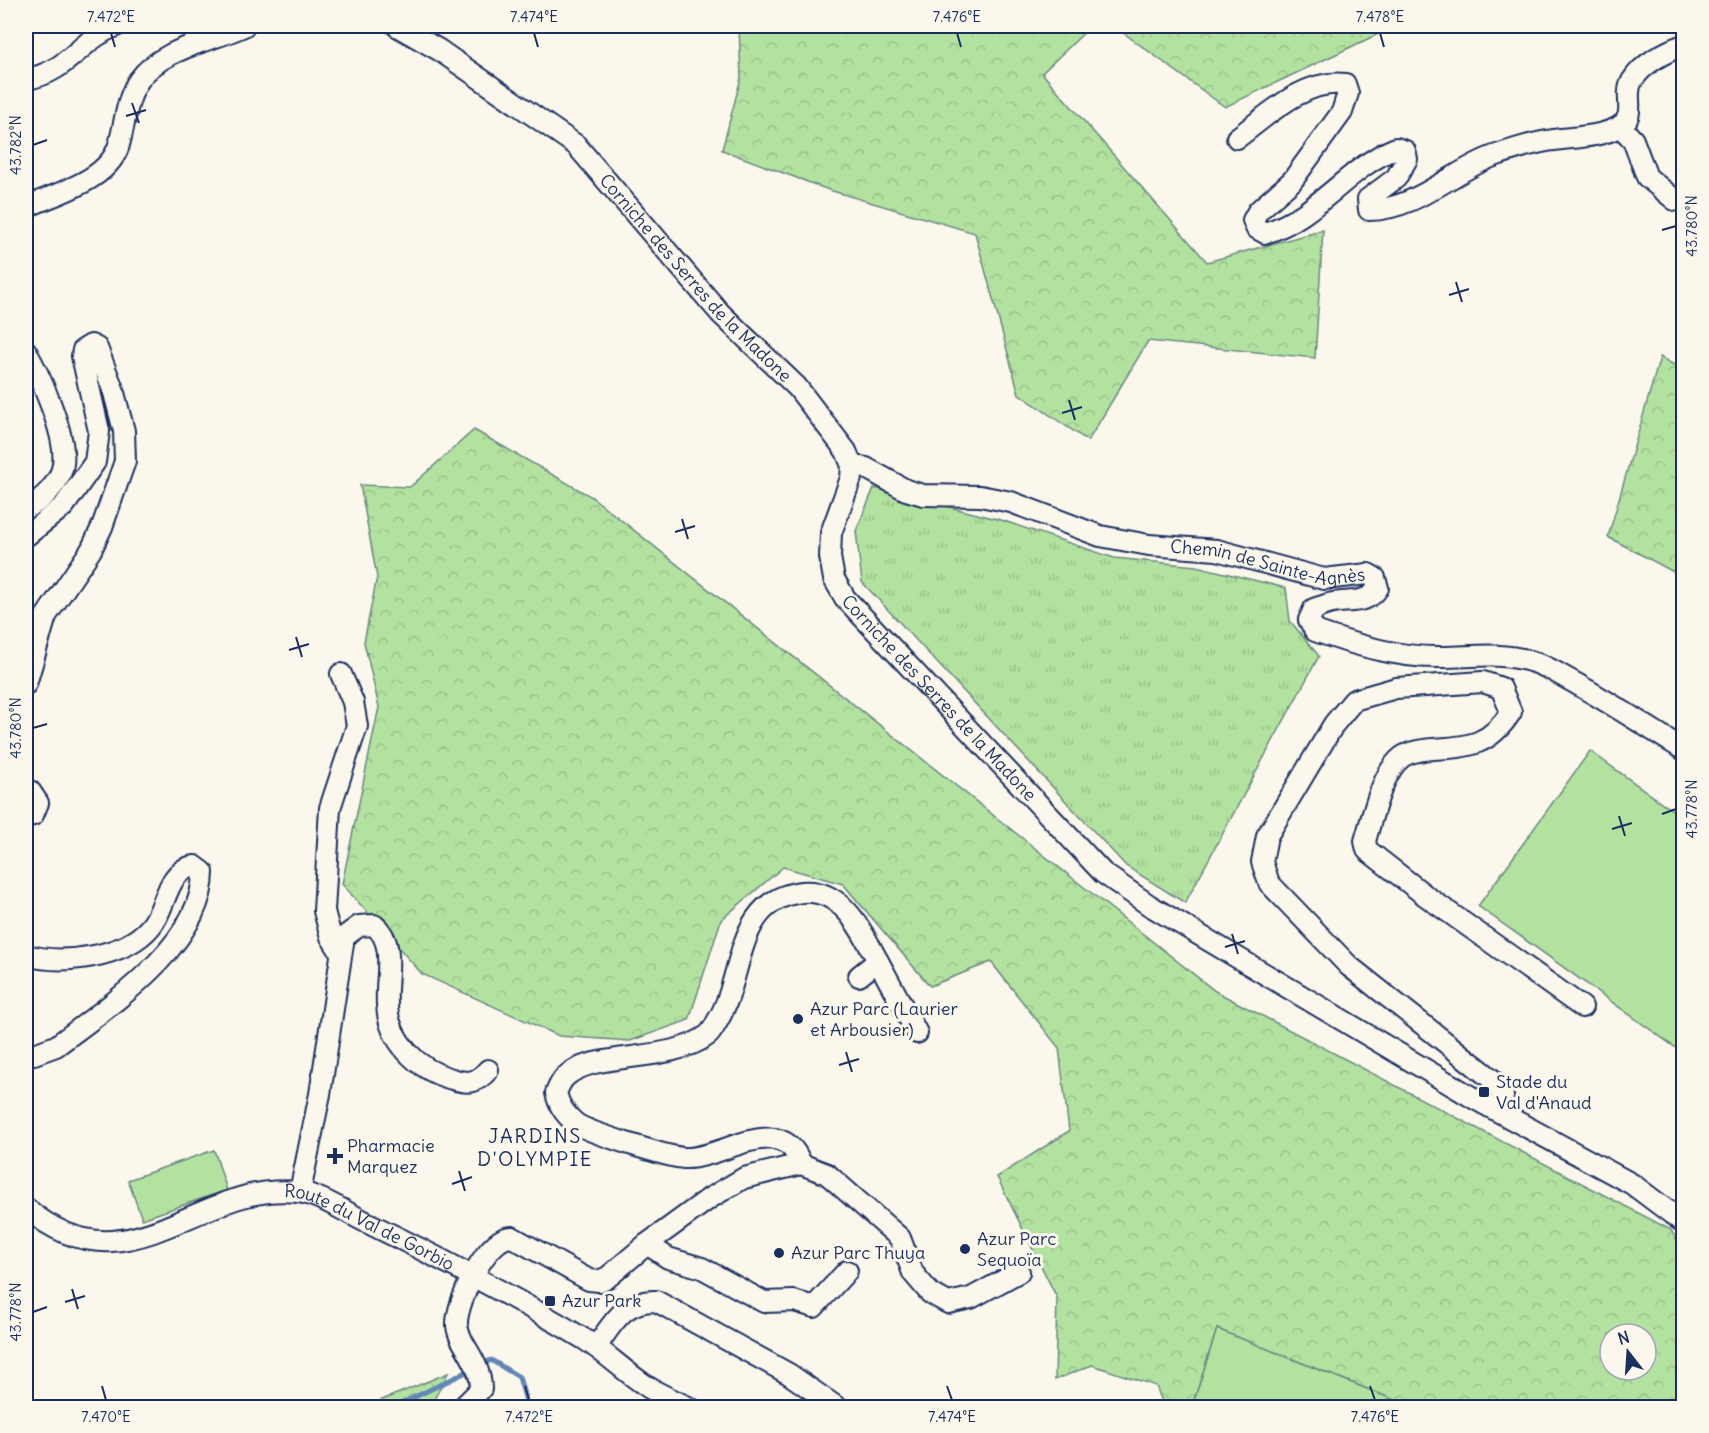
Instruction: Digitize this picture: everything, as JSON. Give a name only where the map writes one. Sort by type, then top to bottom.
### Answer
[{"type":"street","points":[[26,79],[44,76],[67,62],[102,31],[116,26]]},
{"type":"street","points":[[26,207],[92,178],[108,163],[120,145],[127,110],[139,80],[158,62],[244,26]]},
{"type":"street","name":"Corniche des Serres de la Madone","points":[[397,26],[439,50],[557,130],[589,156],[720,313],[796,387],[846,451],[852,466],[851,478],[831,533],[830,557],[834,579],[845,598],[1103,873],[1149,905],[1502,1113],[1632,1184],[1683,1223]]},
{"type":"street","points":[[1238,138],[1280,106],[1314,87],[1332,82],[1345,84],[1348,93],[1342,112],[1292,181],[1258,210],[1253,220],[1256,228],[1265,233],[1279,229],[1304,214],[1379,155],[1396,148],[1405,151],[1407,159],[1395,178],[1368,199],[1369,210],[1382,210],[1420,197],[1457,174],[1493,156],[1545,141],[1608,131],[1620,126],[1629,117],[1631,83],[1646,66],[1683,45]]},
{"type":"street","points":[[1620,126],[1634,140],[1647,177],[1675,200],[1683,202]]},
{"type":"street","points":[[26,536],[64,506],[95,462],[99,431],[82,356],[83,350],[91,345],[97,348],[113,389],[124,431],[126,460],[102,527],[91,550],[46,616],[26,684]]},
{"type":"street","points":[[26,351],[42,379],[63,447],[63,465],[54,485],[36,503],[26,508]]},
{"type":"street","name":"Chemin de Sainte-Agnès","points":[[852,466],[866,468],[906,490],[923,495],[980,496],[1011,502],[1100,536],[1149,545],[1217,550],[1324,579],[1368,574],[1375,578],[1378,588],[1374,595],[1361,601],[1332,603],[1314,609],[1309,620],[1315,631],[1340,640],[1412,655],[1435,657],[1481,654],[1528,660],[1607,701],[1683,750]]},
{"type":"street","points":[[341,674],[353,702],[357,726],[330,808],[324,911],[331,937],[341,953]]},
{"type":"street","points":[[1502,1113],[1503,1096],[1493,1080],[1348,966],[1269,883],[1262,862],[1267,836],[1334,724],[1354,700],[1396,688],[1483,682],[1501,688],[1511,712],[1500,729],[1483,742],[1421,750],[1402,757],[1384,782],[1365,841],[1367,850],[1426,896],[1582,1007]]},
{"type":"street","points":[[26,790],[30,791],[38,803],[33,815],[26,817]]},
{"type":"street","points":[[26,955],[51,960],[76,959],[105,953],[133,941],[151,926],[176,876],[185,867],[195,866],[203,872],[203,889],[197,907],[170,951],[56,1046],[34,1054],[26,1053]]},
{"type":"street","points":[[801,1164],[795,1148],[785,1142],[772,1139],[753,1139],[706,1156],[684,1158],[664,1154],[577,1125],[560,1107],[556,1093],[564,1078],[582,1066],[684,1049],[710,1034],[729,1002],[740,956],[756,916],[780,896],[805,892],[834,899],[855,919],[917,1033]]},
{"type":"street","points":[[300,1192],[320,1094],[344,937],[359,926],[374,925],[382,931],[388,959],[387,1007],[391,1025],[407,1054],[441,1076],[456,1080],[472,1083],[480,1080],[488,1070]]},
{"type":"street","points":[[859,976],[878,961]]},
{"type":"street","points":[[462,1407],[480,1389],[481,1374],[457,1326],[463,1296],[472,1276],[497,1241],[505,1236],[512,1237],[589,1280],[599,1281],[608,1277],[646,1244],[710,1198],[744,1178],[801,1164],[827,1174],[900,1238],[913,1273],[930,1293],[948,1303],[971,1298],[1019,1272]]},
{"type":"street","name":"Route du Val de Gorbio","points":[[26,1208],[44,1224],[64,1236],[109,1242],[135,1238],[248,1195],[273,1191],[300,1192],[472,1276],[596,1347],[647,1387],[690,1407]]},
{"type":"street","points":[[646,1244],[668,1258],[702,1268],[764,1302],[794,1301],[814,1307],[847,1271]]},
{"type":"street","points":[[596,1347],[617,1317],[639,1301],[656,1301],[789,1374],[838,1407]]},
{"type":"green space","points":[[739,26],[1091,26],[1042,73],[1207,262],[1323,230],[1315,358],[1148,341],[1088,441],[1019,394],[975,233],[829,190],[722,150],[741,78]]},
{"type":"green space","points":[[1114,26],[1395,26],[1225,107]]},
{"type":"green space","points":[[1660,357],[1683,370],[1683,577],[1608,537]]},
{"type":"green space","points":[[474,430],[592,497],[1215,991],[1671,1230],[1683,1251],[1683,1407],[1412,1407],[1217,1329],[1192,1407],[1164,1407],[1156,1386],[1092,1365],[1055,1380],[1057,1298],[997,1177],[1069,1131],[1059,1048],[991,962],[930,986],[843,884],[783,867],[721,920],[689,1020],[630,1041],[559,1036],[422,974],[342,884],[379,707],[364,642],[377,577],[360,485],[410,487]]},
{"type":"green space","points":[[874,488],[1001,520],[1114,558],[1196,566],[1286,588],[1290,621],[1319,656],[1185,903],[1126,866],[862,582],[856,531]]},
{"type":"green space","points":[[1590,751],[1683,818],[1683,1053],[1478,906]]},
{"type":"green space","points":[[214,1150],[227,1190],[142,1219],[128,1180]]},
{"type":"green space","points":[[1217,1329],[1412,1407],[1192,1407]]},
{"type":"green space","points":[[448,1373],[430,1407],[365,1407]]},
{"type":"waterway","points":[[392,1408],[491,1360],[519,1377],[528,1408]]},
{"type":"place","name":"Azur Parc (Laurier et Arbousier)","points":[[798,1019]]},
{"type":"place","name":"Stade du Val d'Anaud","points":[[1484,1092]]},
{"type":"place","name":"Pharmacie Marquez","points":[[335,1156]]},
{"type":"place","name":"Azur Parc Sequoïa","points":[[965,1249]]},
{"type":"place","name":"Azur Parc Thuya","points":[[779,1253]]},
{"type":"place","name":"Azur Park","points":[[550,1301]]},
{"type":"district","name":"JARDINS D'OLYMPIE","points":[[535,1148]]}]
